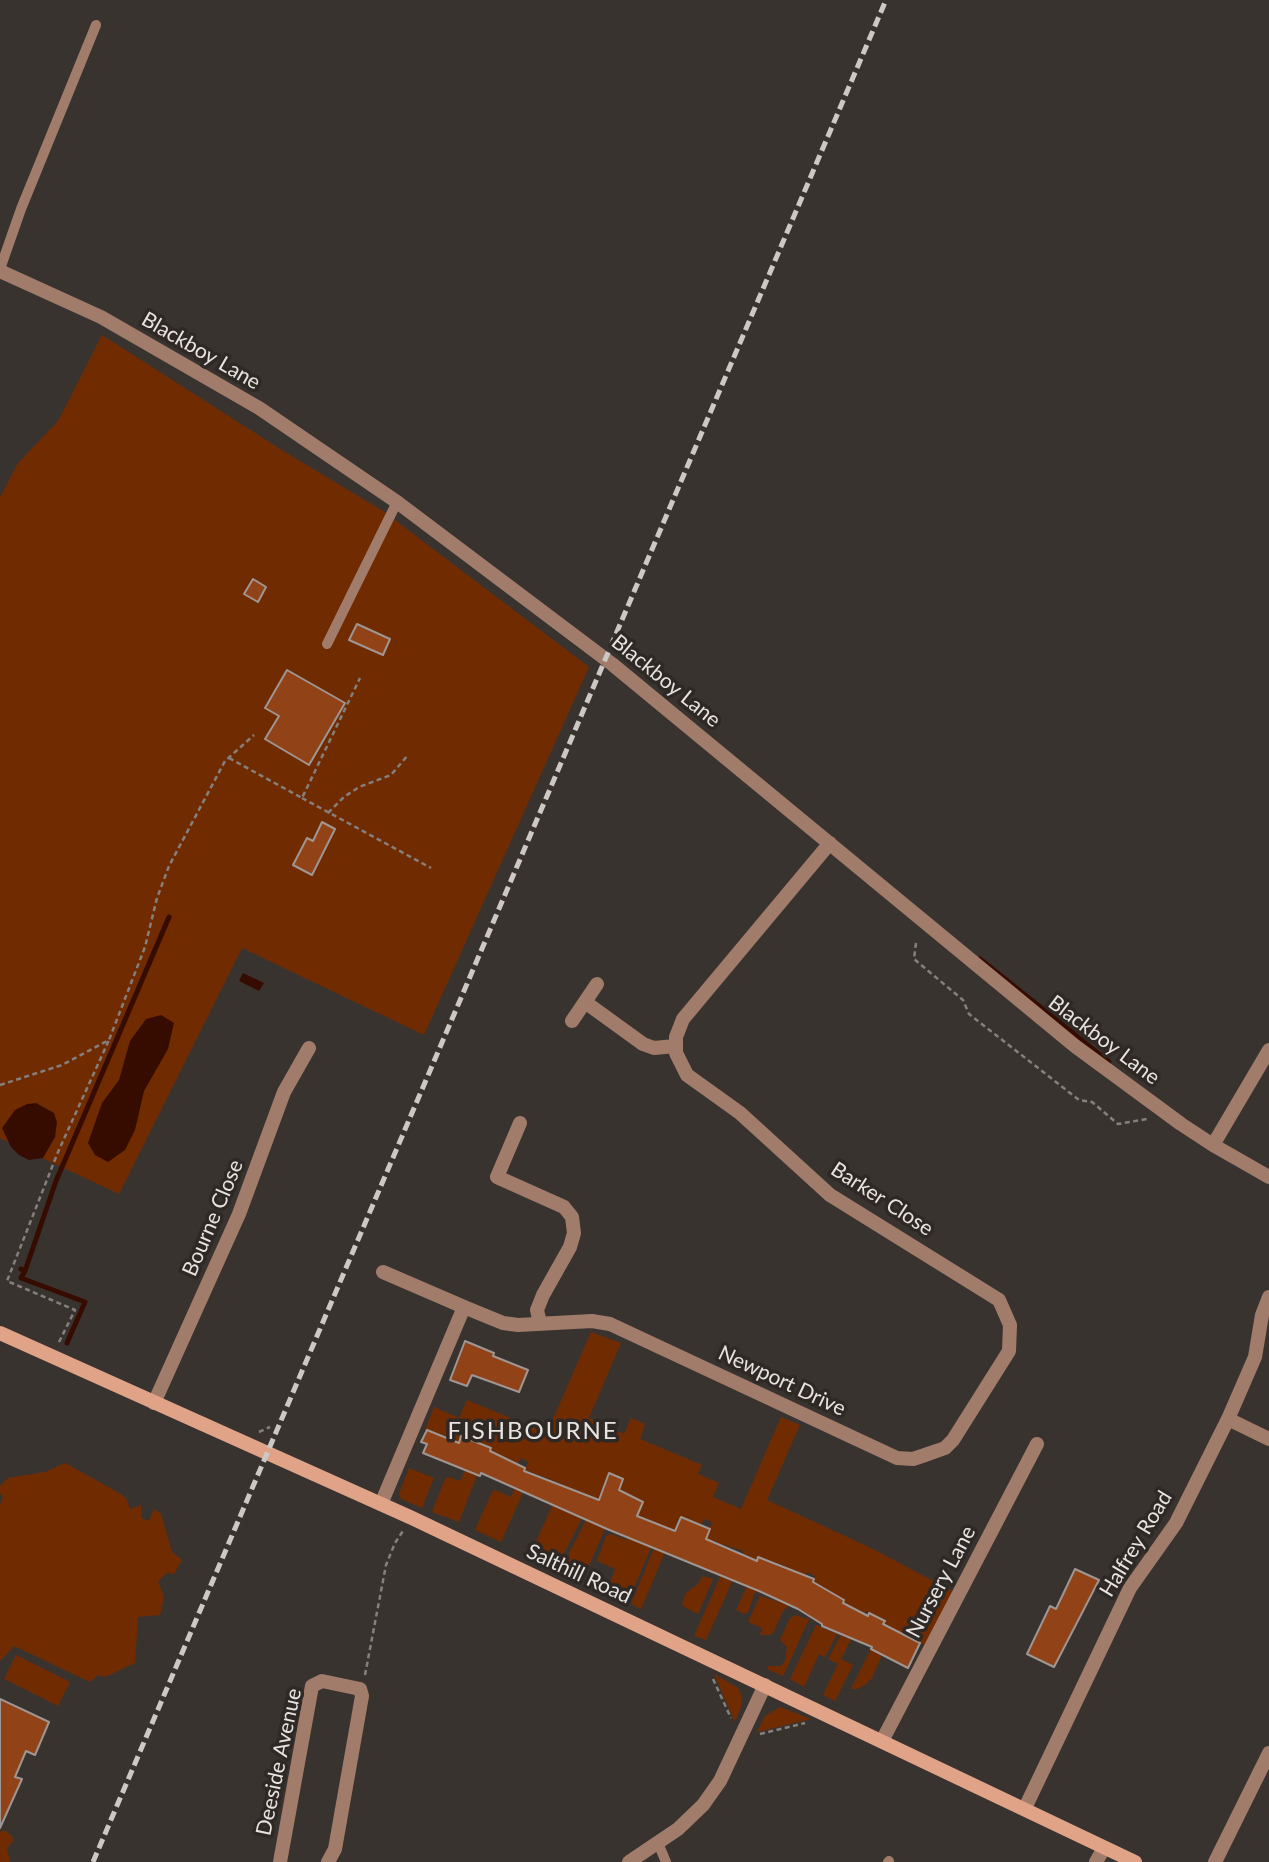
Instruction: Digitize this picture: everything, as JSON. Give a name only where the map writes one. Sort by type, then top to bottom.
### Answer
[{"type":"street","name":"Blackboy Lane","points":[[0,270],[101,317],[259,408],[397,502],[612,664],[1075,1046],[1213,1145],[1269,1177]]},
{"type":"street","points":[[585,1002],[643,1044],[654,1048],[675,1046],[678,1030],[689,1012],[830,843]]},
{"type":"street","points":[[572,1021],[597,984]]},
{"type":"street","name":"Barker Close","points":[[675,1046],[678,1062],[687,1075],[740,1113],[830,1195],[992,1294],[999,1300],[1010,1325]]},
{"type":"street","name":"Bourne Close","points":[[155,1403],[240,1214],[284,1092],[309,1048]]},
{"type":"street","points":[[1213,1145],[1269,1050]]},
{"type":"street","points":[[520,1122],[497,1177],[564,1207],[572,1217],[574,1233],[570,1247],[537,1310],[540,1323]]},
{"type":"street","name":"Newport Drive","points":[[383,1272],[503,1323],[592,1321],[610,1324],[897,1458],[912,1459],[945,1448],[953,1440],[1009,1351],[1010,1325]]},
{"type":"street","name":"Halfrey Road","points":[[1025,1808],[1130,1588],[1176,1523],[1228,1419],[1255,1357],[1262,1315],[1269,1297]]},
{"type":"street","points":[[381,1504],[464,1307]]},
{"type":"street","name":"Salthill Road","points":[[0,1333],[381,1504],[1135,1862]]},
{"type":"street","points":[[1228,1419],[1269,1439]]},
{"type":"street","name":"Nursery Lane","points":[[882,1741],[1037,1444]]},
{"type":"street","name":"Deeside Avenue","points":[[280,1862],[312,1686],[322,1681],[360,1689]]},
{"type":"street","points":[[629,1862],[678,1829],[703,1805],[720,1781],[765,1685]]},
{"type":"street","points":[[328,1862],[335,1849],[362,1696],[360,1689]]},
{"type":"street","points":[[1215,1862],[1269,1753]]},
{"type":"street","points":[[1096,1862],[1104,1847]]},
{"type":"lane","points":[[0,270],[21,209],[96,25]]},
{"type":"lane","points":[[327,644],[397,502]]},
{"type":"lane","points":[[658,1843],[666,1862]]},
{"type":"path","points":[[302,799],[360,678]]},
{"type":"path","points":[[51,1358],[75,1310],[7,1281],[58,1152],[109,1040],[145,947],[157,898],[169,866],[225,761],[254,735]]},
{"type":"path","points":[[327,814],[359,787],[391,775],[408,755]]},
{"type":"path","points":[[228,758],[431,868]]},
{"type":"path","points":[[916,943],[914,960],[963,999],[969,1014],[1079,1100],[1092,1102],[1118,1124],[1146,1119],[1156,1126]]},
{"type":"path","points":[[0,1085],[62,1065],[109,1040]]},
{"type":"path","points":[[360,1689],[386,1565],[395,1543],[408,1525]]},
{"type":"path","points":[[713,1679],[733,1722]]},
{"type":"path","points":[[753,1736],[805,1723]]},
{"type":"shaded area","points":[[102,335],[280,449],[383,511],[589,667],[424,1035],[242,948],[119,1194],[0,1138],[0,497],[18,463],[58,421]]},
{"type":"shaded area","points":[[243,973],[264,983],[259,991],[239,981]]},
{"type":"shaded area","points":[[161,1015],[174,1023],[168,1049],[144,1091],[135,1130],[125,1150],[108,1162],[95,1155],[88,1143],[102,1103],[119,1080],[130,1041],[146,1019]]},
{"type":"shaded area","points":[[36,1103],[54,1113],[57,1122],[55,1137],[43,1158],[29,1160],[11,1147],[2,1128],[15,1110]]},
{"type":"shaded area","points":[[591,1332],[621,1343],[589,1418],[624,1434],[631,1418],[645,1424],[640,1439],[702,1465],[698,1474],[719,1483],[713,1497],[741,1509],[781,1417],[800,1425],[767,1500],[871,1548],[954,1592],[925,1645],[881,1629],[884,1621],[867,1611],[863,1614],[835,1596],[822,1596],[825,1588],[813,1582],[815,1576],[808,1572],[803,1581],[787,1574],[789,1568],[759,1557],[757,1561],[743,1554],[743,1551],[706,1539],[712,1522],[704,1519],[701,1525],[680,1516],[641,1609],[631,1604],[663,1527],[647,1521],[638,1542],[651,1548],[628,1602],[606,1592],[615,1569],[597,1561],[606,1536],[611,1534],[627,1540],[643,1503],[628,1494],[618,1492],[623,1479],[609,1473],[589,1520],[604,1526],[605,1529],[589,1566],[572,1559],[566,1574],[562,1572],[569,1553],[586,1520],[582,1518],[557,1567],[529,1557],[562,1484],[525,1470],[528,1462],[521,1458],[516,1466],[489,1454],[491,1448],[462,1437],[456,1448],[450,1439],[425,1430],[434,1407],[459,1418],[467,1400],[547,1433]],"holes":[[[571,1489],[590,1497],[563,1509]]]},
{"type":"shaded area","points":[[65,1463],[119,1493],[126,1498],[130,1509],[141,1505],[141,1518],[149,1521],[154,1509],[161,1514],[172,1552],[182,1560],[174,1574],[167,1573],[158,1581],[164,1597],[160,1615],[138,1617],[135,1663],[105,1677],[98,1675],[90,1682],[14,1646],[0,1661],[0,1505],[3,1497],[0,1486],[8,1478],[45,1472]]},
{"type":"shaded area","points":[[409,1468],[434,1478],[422,1508],[401,1499],[399,1494]]},
{"type":"shaded area","points":[[465,1470],[477,1475],[459,1522],[432,1512],[445,1479],[448,1477],[460,1481]]},
{"type":"shaded area","points":[[515,1488],[522,1492],[522,1495],[501,1542],[475,1530],[492,1492],[495,1490],[511,1497]]},
{"type":"shaded area","points":[[721,1575],[732,1579],[732,1582],[706,1640],[694,1636]]},
{"type":"shaded area","points":[[703,1576],[713,1579],[698,1614],[682,1605],[686,1593],[698,1584]]},
{"type":"shaded area","points":[[747,1586],[760,1592],[755,1592],[745,1614],[736,1610]]},
{"type":"shaded area","points":[[760,1596],[789,1605],[783,1611],[773,1633],[769,1635],[760,1635],[762,1628],[748,1622]]},
{"type":"shaded area","points":[[796,1615],[805,1619],[810,1617],[783,1676],[767,1669],[768,1666],[781,1666],[785,1660],[787,1647],[780,1640],[790,1618]]},
{"type":"shaded area","points":[[816,1625],[837,1634],[825,1657],[819,1654],[804,1687],[790,1679]]},
{"type":"shaded area","points":[[841,1635],[852,1637],[841,1659],[853,1665],[835,1701],[823,1695],[838,1664],[828,1659]]},
{"type":"shaded area","points":[[871,1649],[882,1655],[872,1678],[865,1685],[851,1689]]},
{"type":"shaded area","points":[[16,1655],[70,1682],[58,1706],[4,1679]]},
{"type":"shaded area","points":[[714,1674],[738,1688],[742,1697],[735,1722]]},
{"type":"shaded area","points":[[780,1707],[811,1719],[757,1732],[765,1716]]},
{"type":"shaded area","points":[[4,1830],[12,1836],[13,1841],[7,1848],[10,1862],[0,1862],[0,1832]]},
{"type":"building","points":[[253,579],[266,587],[258,602],[244,594]]},
{"type":"building","points":[[357,624],[390,639],[383,655],[349,640]]},
{"type":"building","points":[[287,670],[345,703],[309,765],[265,739],[279,716],[265,708]]},
{"type":"building","points":[[322,822],[335,829],[312,875],[293,865],[307,838],[313,841]]},
{"type":"building","points":[[465,1341],[528,1370],[519,1392],[472,1375],[467,1386],[450,1380]]},
{"type":"building","points":[[427,1430],[459,1443],[461,1436],[491,1448],[490,1451],[525,1468],[524,1471],[599,1500],[609,1473],[623,1479],[619,1490],[643,1502],[637,1516],[675,1531],[681,1517],[710,1529],[706,1539],[757,1561],[758,1557],[814,1579],[813,1582],[844,1600],[843,1603],[868,1616],[869,1613],[885,1621],[883,1624],[920,1643],[908,1668],[871,1649],[872,1647],[822,1626],[798,1609],[759,1591],[607,1529],[481,1473],[480,1476],[423,1453],[427,1444],[421,1442]]},
{"type":"building","points":[[1075,1569],[1099,1580],[1054,1667],[1027,1654],[1050,1606],[1056,1609]]},
{"type":"building","points":[[0,1699],[49,1722],[35,1755],[26,1751],[15,1777],[22,1779],[0,1828]]},
{"type":"waterway","points":[[21,1269],[25,1271],[56,1181],[169,917]]},
{"type":"waterway","points":[[980,959],[1109,1062]]},
{"type":"waterway","points":[[25,1271],[21,1278],[85,1302],[67,1343]]},
{"type":"railway","points":[[93,1862],[886,0]]},
{"type":"district","name":"FISHBOURNE","points":[[533,1431]]}]
